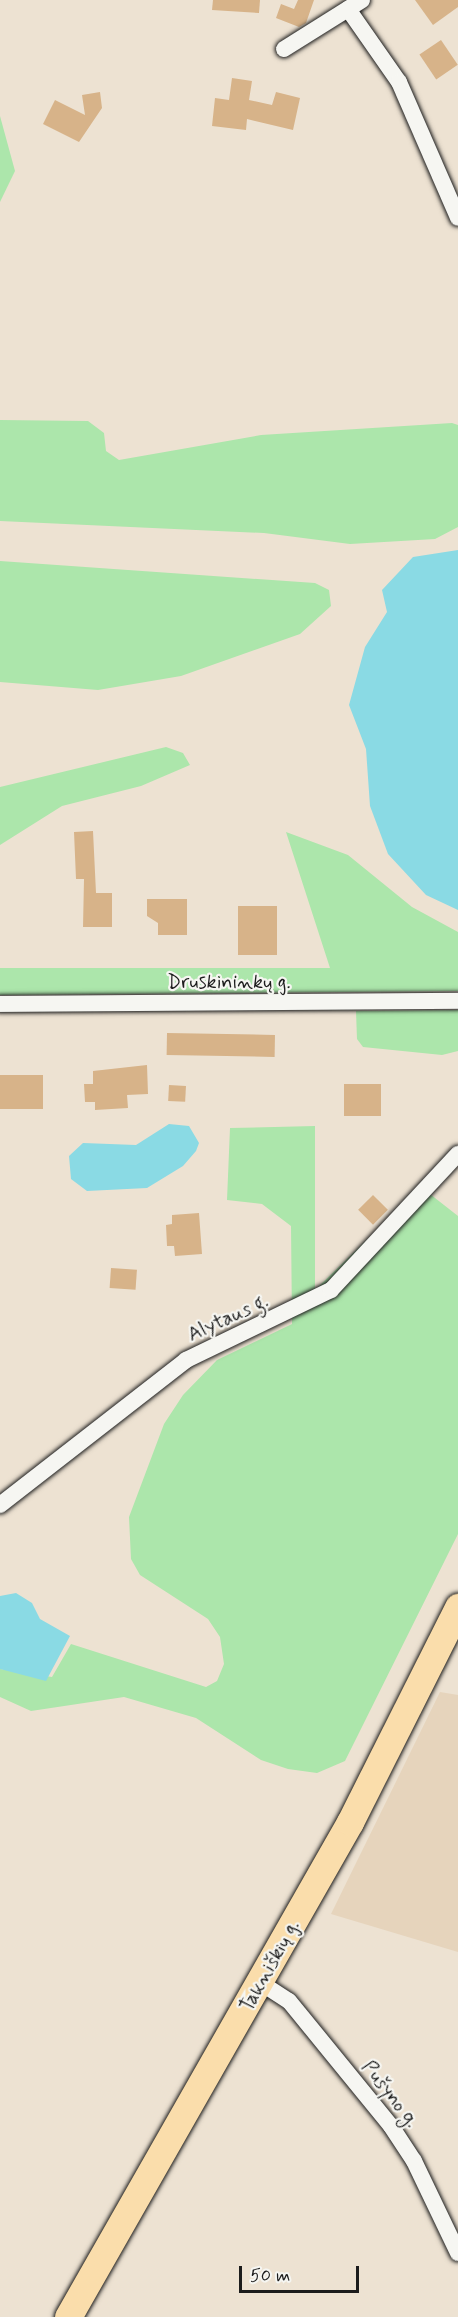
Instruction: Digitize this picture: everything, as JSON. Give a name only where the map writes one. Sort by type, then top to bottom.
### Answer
[{"type":"main road","name":"Takniškių g.","points":[[68,2317],[261,1983],[458,1607]]},
{"type":"street","points":[[284,49],[355,4],[399,82],[458,218]]},
{"type":"street","name":"Druskininkų g.","points":[[0,1004],[458,1001]]},
{"type":"street","name":"Alytaus g.","points":[[0,1505],[186,1360],[331,1290],[458,1154]]},
{"type":"street","name":"Pušyno g.","points":[[261,1983],[288,2001],[391,2126],[414,2161],[458,2253]]},
{"type":"shaded area","points":[[440,1692],[458,1695],[458,1952],[331,1914]]},
{"type":"green space","points":[[0,116],[15,171],[0,202]]},
{"type":"green space","points":[[0,420],[88,421],[104,433],[106,451],[119,460],[261,435],[452,423],[458,425],[458,527],[435,539],[350,544],[264,533],[0,521]]},
{"type":"green space","points":[[0,561],[315,583],[329,590],[331,606],[300,634],[181,676],[98,690],[0,682]]},
{"type":"green space","points":[[166,747],[183,753],[190,765],[141,786],[62,806],[0,845],[0,787]]},
{"type":"green space","points":[[286,832],[348,855],[412,907],[458,932],[458,991],[0,995],[0,968],[330,968]]},
{"type":"green space","points":[[458,1010],[458,1051],[442,1055],[363,1047],[357,1039],[356,1011]]},
{"type":"green space","points":[[315,1126],[315,1290],[421,1187],[458,1216],[458,1534],[345,1761],[317,1773],[288,1769],[261,1760],[196,1718],[124,1697],[31,1711],[0,1697],[0,1669],[52,1677],[71,1644],[206,1687],[217,1681],[224,1664],[220,1637],[208,1619],[140,1575],[131,1559],[129,1517],[164,1424],[183,1395],[217,1360],[292,1324],[291,1226],[262,1204],[227,1200],[230,1128]]},
{"type":"water","points":[[458,550],[458,910],[426,895],[388,854],[370,806],[366,749],[349,705],[365,647],[387,612],[382,590],[413,557]]},
{"type":"water","points":[[169,1124],[189,1126],[199,1143],[196,1151],[183,1166],[147,1188],[87,1191],[71,1179],[69,1156],[83,1143],[136,1145]]},
{"type":"water","points":[[16,1593],[32,1603],[40,1619],[70,1636],[46,1681],[0,1669],[0,1596]]},
{"type":"building","points":[[213,0],[260,0],[259,13],[212,10]]},
{"type":"building","points":[[298,0],[314,0],[306,23],[299,27],[276,18],[281,4],[294,9]]},
{"type":"building","points":[[415,0],[458,0],[458,7],[433,25]]},
{"type":"building","points":[[441,40],[458,65],[436,79],[419,55]]},
{"type":"building","points":[[232,78],[252,81],[249,100],[272,105],[276,92],[300,98],[293,130],[247,119],[246,130],[212,126],[215,98],[229,100]]},
{"type":"building","points":[[100,92],[102,108],[79,142],[43,124],[55,100],[85,115],[82,95]]},
{"type":"building","points":[[93,831],[96,893],[112,893],[112,927],[83,927],[84,879],[76,879],[74,832]]},
{"type":"building","points":[[147,899],[187,899],[187,935],[158,935],[158,923],[147,916]]},
{"type":"building","points":[[238,906],[277,906],[277,955],[238,955]]},
{"type":"building","points":[[167,1033],[275,1035],[275,1057],[167,1055]]},
{"type":"building","points":[[147,1065],[148,1094],[127,1095],[128,1108],[95,1110],[95,1102],[85,1102],[84,1084],[93,1084],[93,1071]]},
{"type":"building","points":[[0,1075],[43,1075],[43,1109],[0,1109]]},
{"type":"building","points":[[344,1084],[381,1084],[381,1116],[344,1116]]},
{"type":"building","points":[[169,1085],[186,1086],[185,1102],[168,1101]]},
{"type":"building","points":[[373,1195],[388,1210],[373,1225],[358,1210]]},
{"type":"building","points":[[199,1213],[202,1254],[175,1256],[174,1246],[167,1246],[166,1225],[172,1224],[172,1215]]},
{"type":"building","points":[[111,1268],[137,1270],[136,1290],[110,1288]]}]
